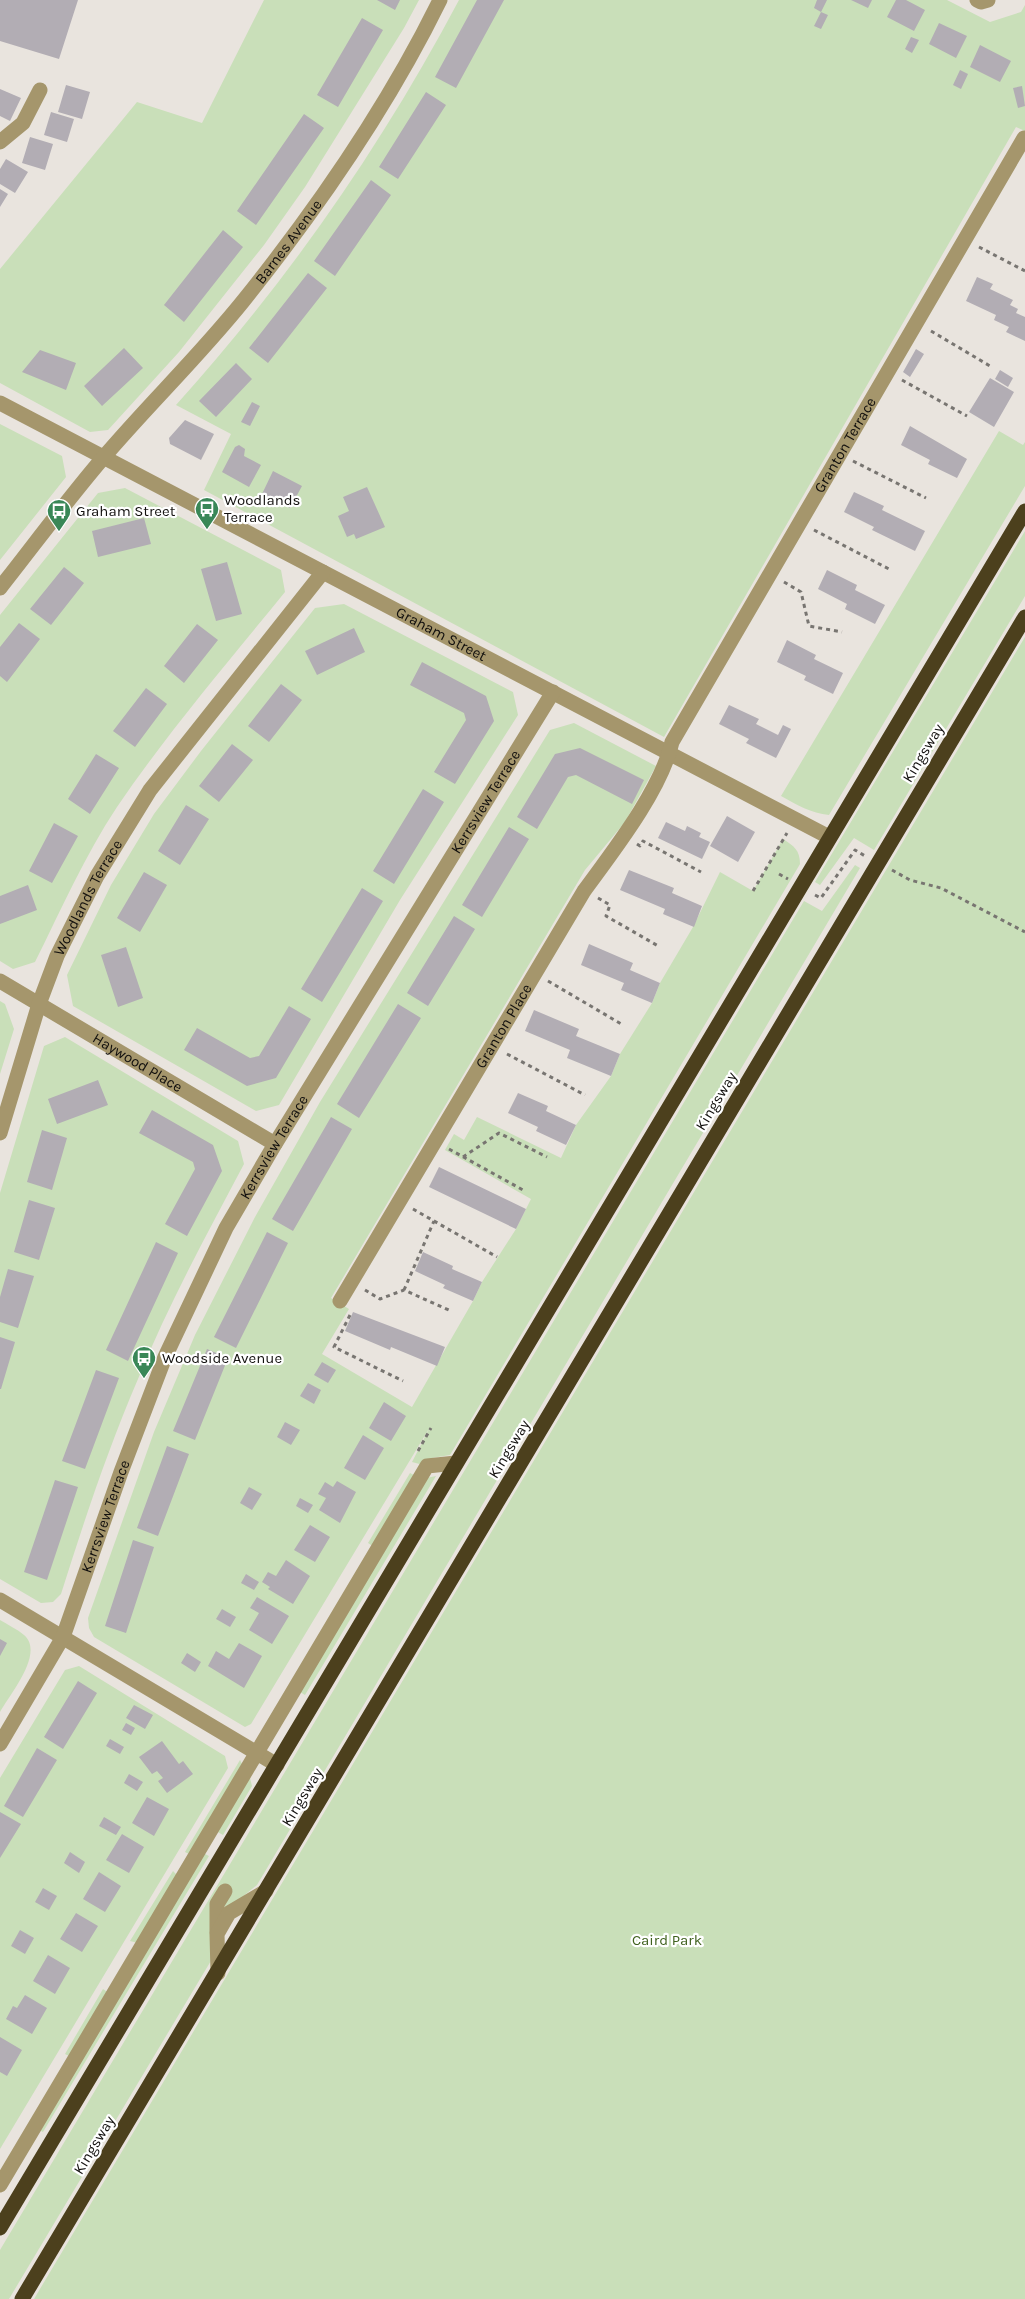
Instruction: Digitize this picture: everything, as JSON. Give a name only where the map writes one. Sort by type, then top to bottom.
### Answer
[{"type":"highway","points":[[0,2228],[1025,510]]},
{"type":"highway","name":"Kingsway","points":[[22,2299],[1025,617]]},
{"type":"street","name":"Barnes Avenue","points":[[0,588],[104,458],[164,393],[244,300],[304,218],[380,106],[440,0]]},
{"type":"street","points":[[977,0],[981,2],[988,0]]},
{"type":"street","points":[[0,142],[23,123],[40,90]]},
{"type":"street","name":"Granton Terrace","points":[[669,752],[672,742],[1024,138]]},
{"type":"street","name":"Graham Street","points":[[0,404],[829,837]]},
{"type":"street","name":"Woodlands Terrace","points":[[0,1133],[39,1004],[57,956],[97,876],[150,790],[323,572]]},
{"type":"street","name":"Kerrsview Terrace","points":[[0,1744],[63,1637],[121,1472],[165,1357],[226,1228],[275,1144],[553,692]]},
{"type":"street","name":"Granton Place","points":[[347,1304],[352,1282],[584,891],[625,834],[666,765],[669,752]]},
{"type":"street","name":"Haywood Place","points":[[0,981],[275,1144]]},
{"type":"street","points":[[0,2185],[427,1466],[456,1463]]},
{"type":"street","points":[[0,1600],[277,1765]]},
{"type":"street","points":[[287,1703],[306,1715]]},
{"type":"street","points":[[205,1840],[225,1851]]},
{"type":"street","points":[[218,1973],[217,1904],[225,1891]]},
{"type":"street","points":[[217,1934],[230,1913],[266,1891]]},
{"type":"street","points":[[26,2141],[46,2152]]},
{"type":"path","points":[[965,240],[1025,270]]},
{"type":"path","points":[[917,323],[990,366]]},
{"type":"path","points":[[889,372],[967,416]]},
{"type":"path","points":[[841,454],[926,498]]},
{"type":"path","points":[[801,523],[889,569]]},
{"type":"path","points":[[771,575],[800,592],[809,626],[842,632]]},
{"type":"path","points":[[753,891],[795,819]]},
{"type":"path","points":[[625,834],[640,846],[643,841],[701,872]]},
{"type":"path","points":[[779,874],[821,898],[855,850],[910,880],[941,888],[1025,932]]},
{"type":"path","points":[[584,891],[610,905],[606,916],[660,947]]},
{"type":"path","points":[[536,974],[624,1025]]},
{"type":"path","points":[[493,1047],[585,1095]]},
{"type":"path","points":[[463,1157],[499,1133],[547,1157]]},
{"type":"path","points":[[436,1141],[523,1190]]},
{"type":"path","points":[[400,1201],[497,1257]]},
{"type":"path","points":[[404,1290],[434,1221]]},
{"type":"path","points":[[352,1282],[380,1299],[404,1290],[451,1311]]},
{"type":"path","points":[[347,1304],[334,1347],[404,1381]]},
{"type":"green space","points":[[264,0],[419,0],[404,28],[305,187],[264,245],[179,352],[108,430],[90,432],[0,383],[0,269],[137,102],[202,123]]},
{"type":"green space","points":[[459,0],[947,0],[990,22],[1021,12],[1025,5],[1025,131],[1016,127],[664,737],[204,490],[231,434],[176,405],[256,310],[330,212],[397,108]]},
{"type":"green space","points":[[0,424],[62,456],[66,477],[0,560]]},
{"type":"green space","points":[[999,431],[1023,445],[1025,442],[1025,486],[829,815],[810,810],[781,796]]},
{"type":"green space","points":[[125,488],[281,570],[285,592],[178,724],[117,807],[84,863],[35,962],[13,969],[0,961],[0,615],[98,493]]},
{"type":"green space","points":[[1025,531],[1025,596],[874,850],[854,838],[820,885],[815,882]]},
{"type":"green space","points":[[344,604],[513,692],[518,715],[400,900],[279,1105],[256,1111],[73,1006],[67,975],[111,885],[154,814],[201,751],[315,608]]},
{"type":"green space","name":"Caird Park","points":[[1025,637],[1025,2299],[34,2299]]},
{"type":"green space","points":[[574,723],[656,766],[625,822],[585,870],[331,1298],[349,1309],[322,1354],[412,1407],[482,1282],[516,1229],[531,1199],[445,1150],[454,1134],[464,1140],[477,1117],[561,1158],[576,1125],[611,1076],[620,1054],[652,1003],[660,983],[693,927],[720,872],[753,891],[783,839],[796,849],[800,864],[450,1455],[432,1458],[427,1466],[412,1462],[430,1427],[251,1724],[245,1727],[94,1637],[89,1628],[88,1618],[154,1432],[195,1335],[255,1217],[320,1102],[550,730]]},
{"type":"green space","points":[[855,865],[860,868],[257,1885],[225,1911],[222,1887],[212,1959],[9,2299],[0,2299],[0,2250],[804,901],[822,911]]},
{"type":"green space","points":[[0,1001],[5,1004],[14,1029],[0,1074]]},
{"type":"green space","points":[[65,1037],[238,1141],[244,1164],[188,1270],[127,1405],[88,1512],[61,1594],[53,1602],[41,1603],[0,1579],[0,1193],[44,1046]]},
{"type":"green space","points":[[410,1473],[416,1476],[374,1547],[368,1543]]},
{"type":"green space","points":[[436,1476],[305,1695],[300,1692],[426,1478]]},
{"type":"green space","points":[[0,1620],[24,1635],[29,1643],[31,1652],[24,1674],[0,1712]]},
{"type":"green space","points":[[79,1666],[225,1756],[228,1768],[0,2149],[0,1778],[65,1670]]},
{"type":"green space","points":[[240,1760],[243,1766],[191,1855],[185,1852]]},
{"type":"green space","points":[[249,1774],[252,1786],[223,1835],[216,1831]]},
{"type":"green space","points":[[203,1853],[209,1856],[43,2132],[37,2129]]},
{"type":"green space","points":[[173,1871],[178,1876],[138,1943],[130,1941]]},
{"type":"green space","points":[[103,1989],[109,1993],[71,2057],[65,2054]]},
{"type":"building","points":[[0,0],[78,0],[59,59],[0,41]]},
{"type":"building","points":[[377,0],[400,0],[395,10]]},
{"type":"building","points":[[477,0],[504,0],[456,88],[435,77]]},
{"type":"building","points":[[817,0],[827,0],[821,12],[814,8]]},
{"type":"building","points":[[851,0],[872,0],[868,8]]},
{"type":"building","points":[[896,0],[906,0],[925,10],[914,31],[887,17]]},
{"type":"building","points":[[821,12],[828,15],[821,29],[814,26]]},
{"type":"building","points":[[362,18],[383,30],[338,107],[317,95]]},
{"type":"building","points":[[939,23],[967,36],[956,58],[929,44]]},
{"type":"building","points":[[911,37],[919,40],[912,53],[905,49]]},
{"type":"building","points":[[980,45],[1011,61],[1000,82],[970,67]]},
{"type":"building","points":[[960,70],[968,74],[961,89],[953,85]]},
{"type":"building","points":[[66,85],[90,92],[82,119],[58,112]]},
{"type":"building","points":[[1022,86],[1025,106],[1018,108],[1013,88]]},
{"type":"building","points":[[0,89],[21,98],[10,121],[0,116]]},
{"type":"building","points":[[426,92],[446,105],[398,179],[379,167]]},
{"type":"building","points":[[51,112],[74,119],[67,142],[44,135]]},
{"type":"building","points":[[304,114],[324,128],[256,225],[237,211]]},
{"type":"building","points":[[30,137],[53,144],[45,170],[22,163]]},
{"type":"building","points":[[6,159],[28,172],[15,193],[0,184],[0,169]]},
{"type":"building","points":[[371,180],[391,195],[335,276],[314,261]]},
{"type":"building","points":[[0,189],[8,194],[0,207]]},
{"type":"building","points":[[223,230],[243,247],[184,322],[164,305]]},
{"type":"building","points":[[308,273],[327,288],[268,363],[249,348]]},
{"type":"building","points":[[977,277],[993,284],[990,289],[1013,300],[1010,305],[1018,309],[1016,313],[1025,317],[1025,341],[1006,332],[1009,327],[994,320],[996,315],[966,301]]},
{"type":"building","points":[[124,348],[143,368],[102,406],[84,386]]},
{"type":"building","points":[[916,349],[924,354],[910,377],[903,372]]},
{"type":"building","points":[[40,350],[76,363],[66,390],[22,372]]},
{"type":"building","points":[[236,363],[252,379],[216,417],[199,401]]},
{"type":"building","points":[[1000,370],[1013,378],[1008,387],[995,379]]},
{"type":"building","points":[[990,378],[1014,392],[994,427],[969,412]]},
{"type":"building","points":[[252,402],[260,406],[250,426],[241,422]]},
{"type":"building","points":[[185,420],[214,434],[201,460],[170,444],[169,438]]},
{"type":"building","points":[[910,426],[967,459],[957,478],[928,464],[930,460],[901,445]]},
{"type":"building","points":[[239,445],[245,449],[244,456],[261,465],[249,487],[222,472],[235,447]]},
{"type":"building","points":[[273,471],[302,486],[290,508],[262,494]]},
{"type":"building","points":[[367,487],[385,527],[356,539],[354,534],[347,537],[338,516],[349,511],[343,497]]},
{"type":"building","points":[[854,492],[884,506],[882,510],[925,531],[915,551],[872,530],[874,527],[844,512]]},
{"type":"building","points":[[144,518],[151,544],[98,557],[92,531]]},
{"type":"building","points":[[227,562],[242,614],[216,621],[201,569]]},
{"type":"building","points":[[64,567],[84,583],[51,625],[30,609]]},
{"type":"building","points":[[827,570],[857,585],[855,590],[885,605],[875,624],[845,609],[847,604],[818,589]]},
{"type":"building","points":[[19,623],[40,639],[7,682],[0,676],[0,647]]},
{"type":"building","points":[[197,624],[218,640],[184,683],[164,666]]},
{"type":"building","points":[[354,628],[365,652],[317,675],[305,651]]},
{"type":"building","points":[[787,640],[816,655],[814,659],[843,673],[833,694],[804,680],[806,676],[777,662]]},
{"type":"building","points":[[422,662],[486,696],[494,721],[455,784],[434,772],[466,720],[464,713],[410,685]]},
{"type":"building","points":[[281,684],[302,700],[269,742],[248,726]]},
{"type":"building","points":[[146,688],[167,704],[135,747],[113,731]]},
{"type":"building","points":[[729,705],[759,719],[756,724],[778,735],[783,725],[791,729],[776,758],[746,743],[749,739],[719,724]]},
{"type":"building","points":[[232,744],[253,760],[219,802],[199,786]]},
{"type":"building","points":[[580,748],[644,780],[632,804],[576,775],[568,777],[537,829],[517,817],[555,754]]},
{"type":"building","points":[[96,754],[119,768],[90,814],[68,799]]},
{"type":"building","points":[[423,789],[444,802],[394,884],[373,871]]},
{"type":"building","points":[[186,805],[209,819],[180,865],[158,851]]},
{"type":"building","points":[[727,816],[755,832],[738,862],[710,846]]},
{"type":"building","points":[[666,822],[685,831],[687,826],[701,833],[699,837],[710,842],[702,859],[658,838]]},
{"type":"building","points":[[54,823],[78,836],[52,883],[29,871]]},
{"type":"building","points":[[509,827],[529,839],[482,917],[462,905]]},
{"type":"building","points":[[629,870],[674,888],[672,893],[702,906],[694,927],[663,914],[665,909],[620,890]]},
{"type":"building","points":[[144,872],[167,885],[140,932],[117,918]]},
{"type":"building","points":[[28,885],[37,910],[0,924],[0,896]]},
{"type":"building","points":[[362,888],[383,901],[322,1002],[301,989]]},
{"type":"building","points":[[454,916],[475,929],[428,1006],[407,993]]},
{"type":"building","points":[[589,944],[633,963],[630,970],[660,983],[652,1003],[621,990],[624,983],[581,965]]},
{"type":"building","points":[[126,947],[143,998],[118,1007],[101,955]]},
{"type":"building","points":[[398,1004],[421,1018],[359,1118],[337,1104]]},
{"type":"building","points":[[289,1006],[311,1019],[276,1078],[247,1086],[184,1050],[197,1028],[250,1058],[259,1056]]},
{"type":"building","points":[[534,1010],[579,1029],[576,1036],[620,1054],[611,1076],[567,1058],[570,1050],[525,1031]]},
{"type":"building","points":[[98,1080],[108,1105],[57,1124],[48,1099]]},
{"type":"building","points":[[518,1093],[548,1106],[546,1111],[576,1125],[566,1145],[536,1131],[538,1127],[508,1113]]},
{"type":"building","points":[[152,1110],[213,1145],[222,1171],[187,1236],[165,1224],[195,1169],[193,1162],[139,1133]]},
{"type":"building","points":[[331,1117],[352,1129],[293,1231],[272,1219]]},
{"type":"building","points":[[42,1130],[67,1138],[52,1190],[27,1182]]},
{"type":"building","points":[[439,1167],[526,1209],[516,1229],[429,1187]]},
{"type":"building","points":[[29,1200],[55,1208],[39,1260],[14,1252]]},
{"type":"building","points":[[267,1232],[288,1243],[236,1348],[214,1337]]},
{"type":"building","points":[[156,1242],[178,1253],[128,1361],[106,1350]]},
{"type":"building","points":[[423,1252],[453,1266],[452,1269],[482,1282],[473,1301],[443,1288],[445,1285],[415,1271]]},
{"type":"building","points":[[8,1269],[34,1276],[18,1328],[0,1322],[0,1297]]},
{"type":"building","points":[[353,1312],[445,1347],[437,1366],[391,1347],[390,1350],[345,1331]]},
{"type":"building","points":[[0,1337],[15,1342],[1,1389],[0,1389]]},
{"type":"building","points":[[207,1349],[228,1358],[195,1440],[173,1431]]},
{"type":"building","points":[[322,1362],[336,1370],[328,1383],[314,1375]]},
{"type":"building","points":[[96,1370],[119,1378],[85,1469],[62,1461]]},
{"type":"building","points":[[308,1383],[321,1390],[314,1404],[300,1396]]},
{"type":"building","points":[[384,1402],[406,1416],[391,1441],[369,1428]]},
{"type":"building","points":[[285,1422],[300,1430],[291,1445],[277,1437]]},
{"type":"building","points":[[363,1435],[384,1448],[365,1480],[344,1468]]},
{"type":"building","points":[[167,1446],[189,1454],[158,1536],[137,1528]]},
{"type":"building","points":[[55,1480],[78,1487],[47,1580],[24,1572]]},
{"type":"building","points":[[337,1481],[356,1492],[340,1523],[319,1510],[326,1498],[318,1494],[325,1482],[333,1487]]},
{"type":"building","points":[[249,1487],[262,1494],[252,1510],[240,1503]]},
{"type":"building","points":[[300,1498],[313,1505],[308,1513],[296,1506]]},
{"type":"building","points":[[310,1525],[330,1537],[315,1562],[294,1550]]},
{"type":"building","points":[[133,1540],[154,1547],[126,1633],[105,1626]]},
{"type":"building","points":[[286,1560],[310,1576],[293,1604],[268,1589],[270,1587],[262,1582],[268,1572],[276,1576]]},
{"type":"building","points":[[246,1574],[259,1582],[254,1590],[241,1583]]},
{"type":"building","points":[[257,1597],[289,1616],[272,1644],[249,1630],[259,1613],[250,1608]]},
{"type":"building","points":[[222,1609],[236,1617],[230,1627],[216,1619]]},
{"type":"building","points":[[0,1639],[7,1643],[0,1656]]},
{"type":"building","points":[[239,1643],[262,1656],[244,1688],[208,1666],[216,1651],[229,1659]]},
{"type":"building","points":[[187,1653],[201,1662],[195,1672],[181,1663]]},
{"type":"building","points":[[78,1681],[97,1693],[63,1749],[44,1737]]},
{"type":"building","points":[[134,1705],[153,1715],[145,1729],[126,1718]]},
{"type":"building","points":[[126,1723],[135,1728],[131,1735],[122,1730]]},
{"type":"building","points":[[110,1739],[124,1747],[120,1754],[106,1746]]},
{"type":"building","points":[[162,1741],[179,1764],[183,1761],[193,1774],[167,1793],[158,1781],[163,1778],[157,1771],[152,1774],[139,1757]]},
{"type":"building","points":[[37,1748],[57,1760],[23,1817],[4,1806]]},
{"type":"building","points":[[129,1774],[143,1782],[137,1791],[124,1783]]},
{"type":"building","points":[[147,1797],[169,1809],[154,1836],[132,1823]]},
{"type":"building","points":[[0,1812],[21,1824],[0,1858]]},
{"type":"building","points":[[104,1817],[121,1827],[116,1835],[99,1826]]},
{"type":"building","points":[[122,1834],[144,1847],[129,1873],[106,1860]]},
{"type":"building","points":[[70,1852],[85,1862],[79,1873],[64,1863]]},
{"type":"building","points":[[99,1872],[121,1886],[105,1912],[83,1899]]},
{"type":"building","points":[[43,1888],[57,1896],[49,1910],[35,1902]]},
{"type":"building","points":[[76,1913],[98,1926],[82,1952],[60,1939]]},
{"type":"building","points":[[20,1930],[34,1938],[25,1954],[11,1946]]},
{"type":"building","points":[[48,1955],[70,1968],[55,1994],[33,1981]]},
{"type":"building","points":[[25,1995],[47,2008],[32,2034],[6,2019],[13,2006],[17,2008]]},
{"type":"building","points":[[0,2037],[22,2050],[7,2076],[0,2072]]},
{"type":"place","name":"Woodlands Terrace","points":[[207,530]]},
{"type":"place","name":"Graham Street","points":[[59,532]]},
{"type":"place","name":"Woodside Avenue","points":[[144,1379]]}]
